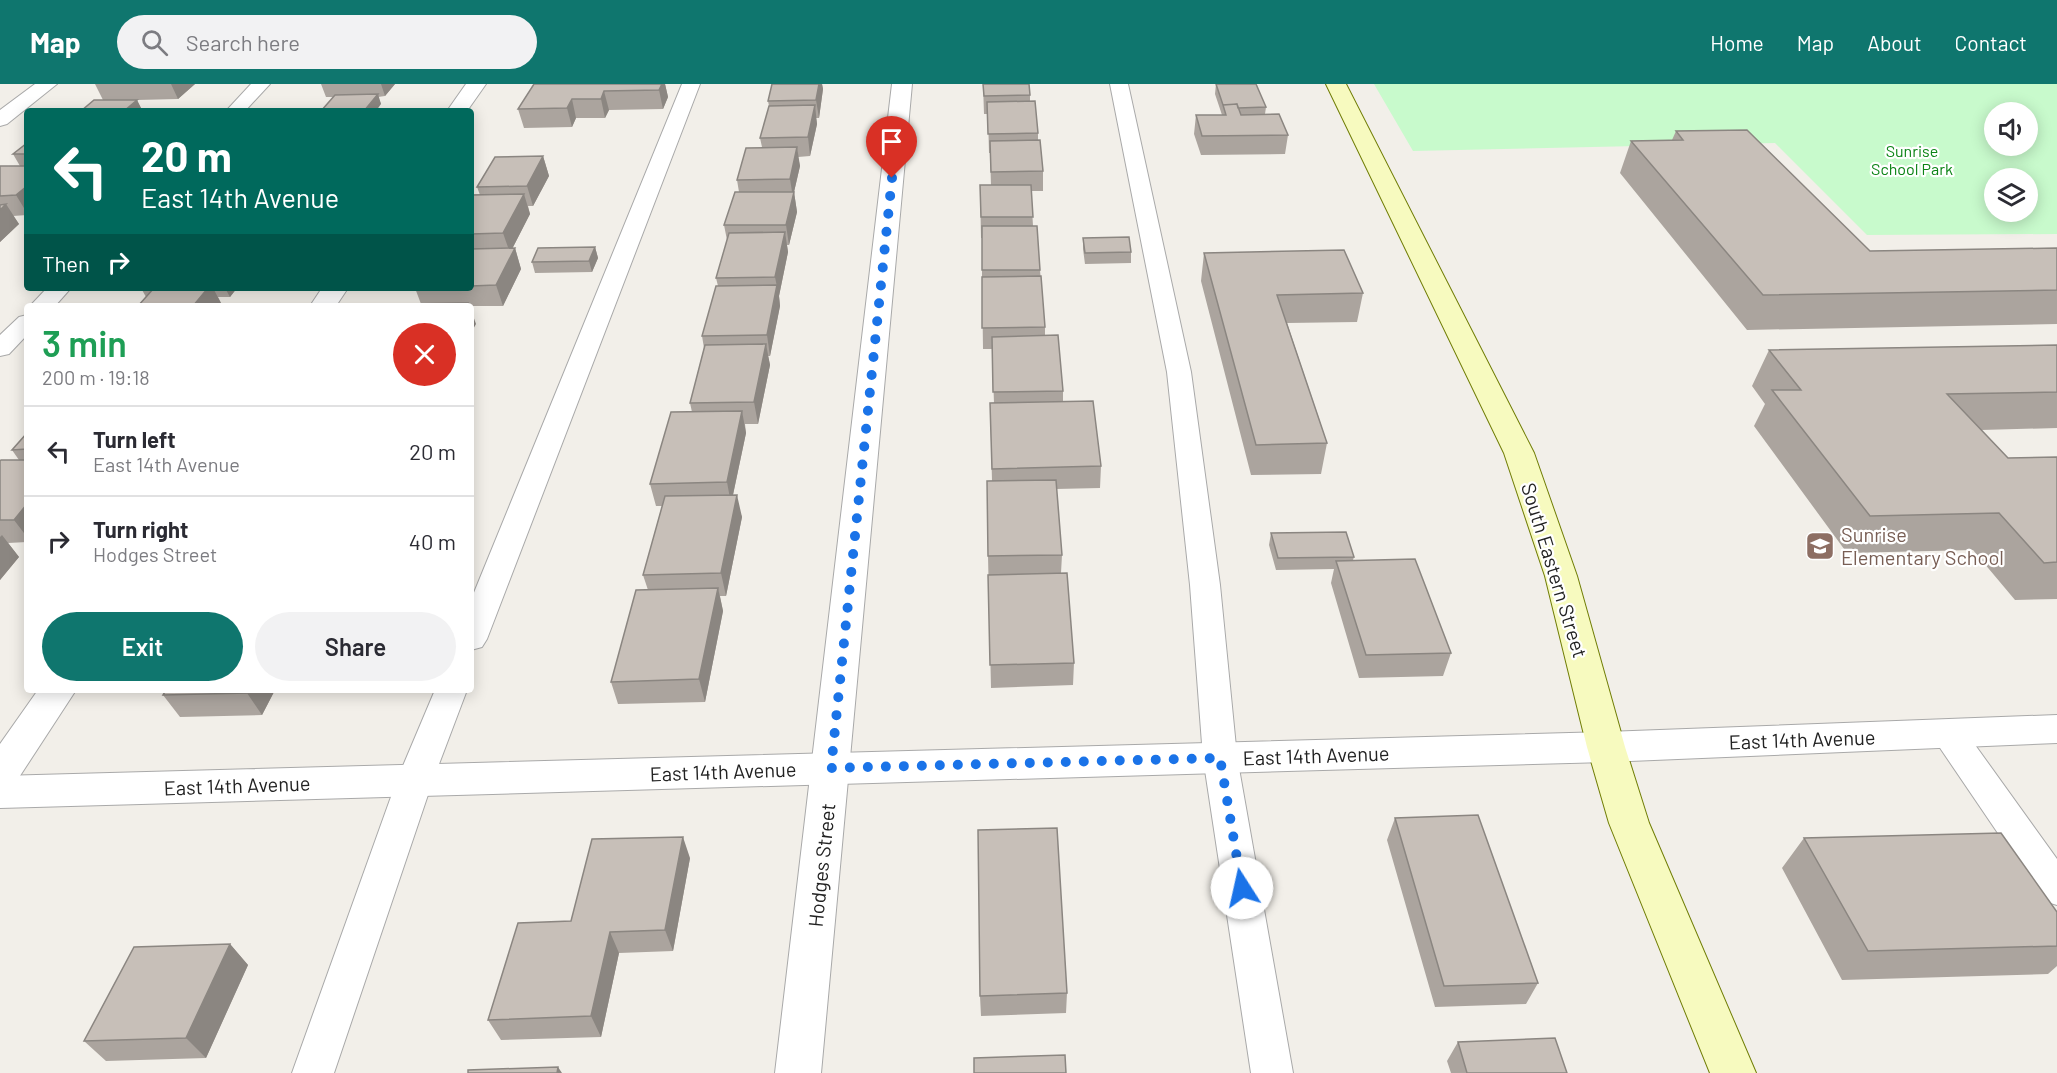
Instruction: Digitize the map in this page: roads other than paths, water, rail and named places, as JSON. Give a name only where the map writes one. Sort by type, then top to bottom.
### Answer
[{"type":"main road","name":"South Eastern Street","points":[[1336,84],[1519,453],[1561,576],[1606,747],[1629,824],[1733,1073]]},
{"type":"street","points":[[0,120],[47,84]]},
{"type":"street","points":[[459,108],[476,84]]},
{"type":"street","name":"Hodges Street","points":[[798,1073],[902,84]]},
{"type":"street","points":[[0,774],[56,693]]},
{"type":"street","name":"East 14th Avenue","points":[[0,792],[1606,747],[2057,729]]},
{"type":"lane","points":[[238,108],[261,84]]},
{"type":"lane","points":[[474,631],[691,84]]},
{"type":"lane","points":[[1119,84],[1179,372],[1205,585],[1220,758],[1272,1073]]},
{"type":"lane","points":[[45,303],[57,291]]},
{"type":"lane","points":[[0,349],[24,324]]},
{"type":"lane","points":[[313,1073],[416,780],[450,693]]},
{"type":"lane","points":[[1948,733],[2057,889]]},
{"type":"place","name":"Sunrise Elementary School","points":[[1820,546]]},
{"type":"park label","name":"Sunrise School Park","points":[[1912,159]]}]
